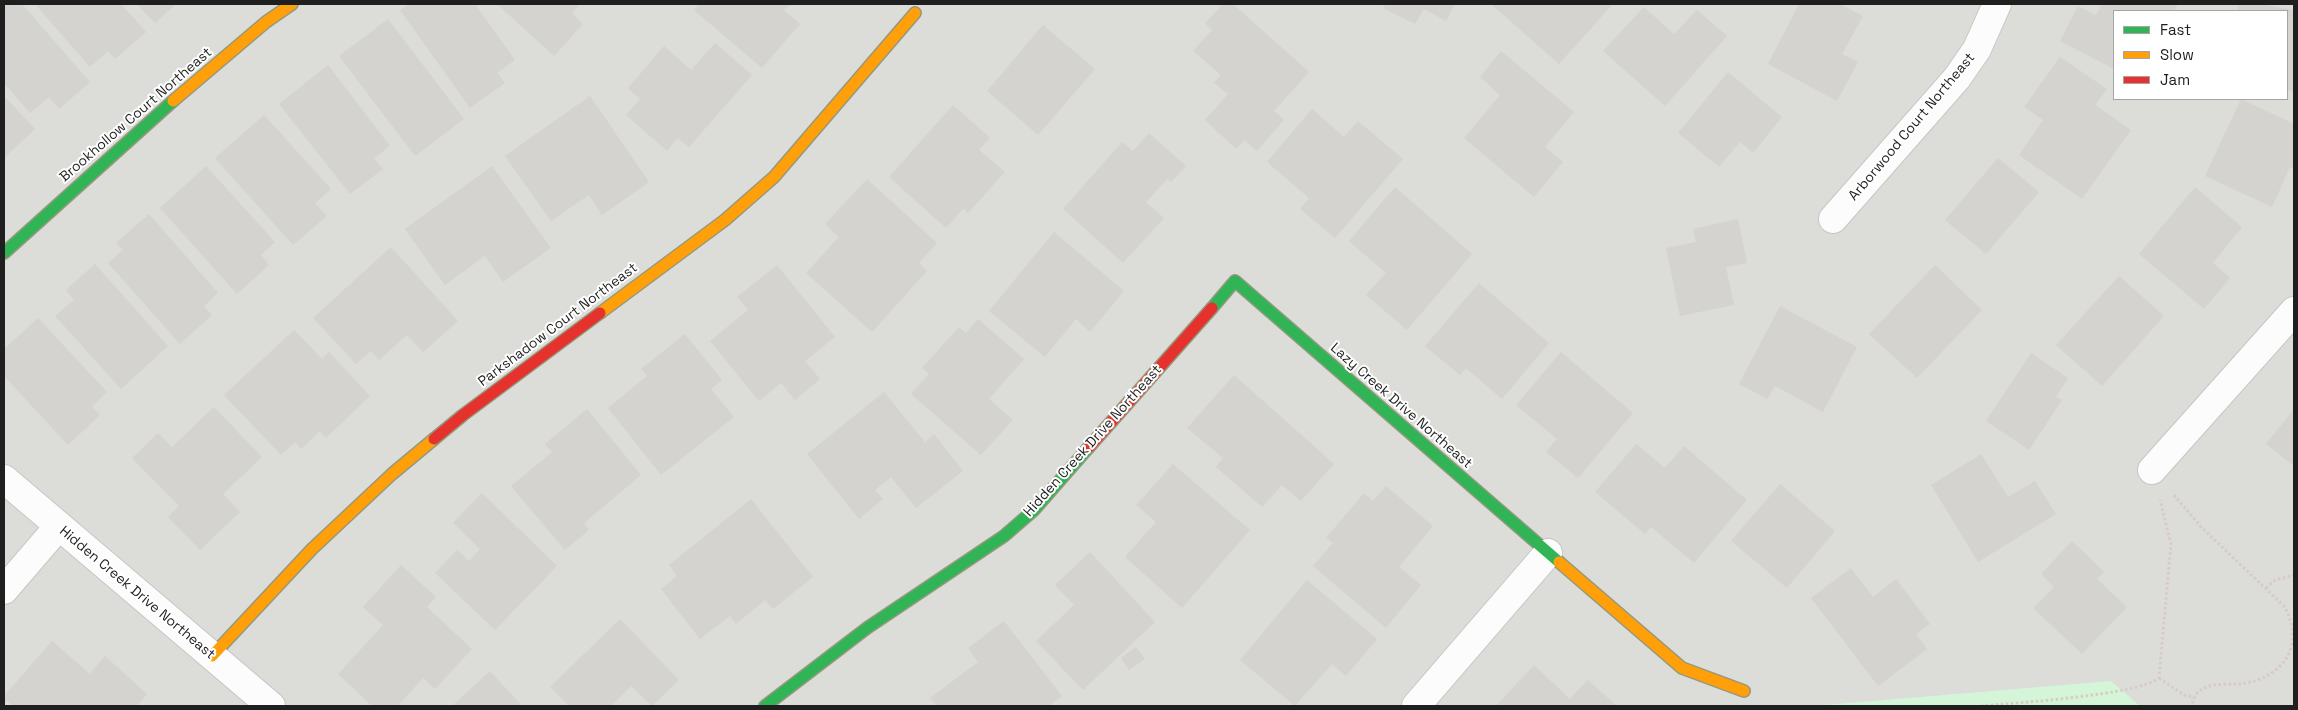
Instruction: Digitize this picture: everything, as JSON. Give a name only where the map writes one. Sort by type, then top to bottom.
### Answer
[{"type":"street","name":"Brookhollow Court Northeast","points":[[4,253],[207,71],[266,22],[292,4]]},
{"type":"street","name":"Arborwood Court Northeast","points":[[1833,219],[1957,78],[1977,49],[1997,4]]},
{"type":"street","name":"Parkshadow Court Northeast","points":[[212,656],[312,549],[392,474],[463,415],[724,220],[774,176],[915,13]]},
{"type":"street","name":"Hidden Creek Drive Northeast","points":[[765,706],[867,628],[1004,536],[1034,510],[1235,281]]},
{"type":"street","name":"Lazy Creek Drive Northeast","points":[[1235,281],[1682,668],[1744,691]]},
{"type":"street","points":[[2152,470],[2294,311]]},
{"type":"street","name":"Hidden Creek Drive Northeast","points":[[4,479],[271,706]]},
{"type":"street","points":[[4,590],[58,526]]},
{"type":"street","points":[[1416,706],[1548,553]]},
{"type":"path","points":[[2152,470],[2202,528],[2284,606],[2291,618],[2293,640],[2285,661],[2267,677],[2245,683],[2212,685],[2196,693],[2192,706]]},
{"type":"path","points":[[2152,470],[2171,544],[2160,678]]},
{"type":"path","points":[[2266,588],[2275,580],[2294,574]]},
{"type":"path","points":[[2160,678],[2184,695],[2194,697]]},
{"type":"path","points":[[1981,706],[2124,690],[2149,685],[2160,678]]},
{"type":"shaded area","points":[[4,4],[2294,4],[2294,706],[4,706]]},
{"type":"green space","points":[[2111,681],[2140,706],[1813,706]]},
{"type":"building","points":[[8,4],[22,4],[90,82],[59,109],[49,97],[30,113],[4,83],[4,7]]},
{"type":"building","points":[[35,4],[121,4],[146,32],[115,59],[108,51],[90,67]]},
{"type":"building","points":[[137,4],[176,4],[155,23]]},
{"type":"building","points":[[409,4],[475,4],[515,60],[497,73],[505,83],[470,108],[400,10]]},
{"type":"building","points":[[497,4],[580,4],[572,13],[583,24],[554,56]]},
{"type":"building","points":[[699,4],[790,4],[784,10],[800,24],[762,68],[694,10]]},
{"type":"building","points":[[1223,4],[1233,4],[1309,72],[1274,111],[1284,120],[1257,151],[1244,140],[1236,149],[1205,120],[1228,94],[1214,83],[1221,75],[1193,51],[1212,30],[1205,23]]},
{"type":"building","points":[[1385,4],[1455,4],[1446,21],[1424,9],[1415,24],[1383,8]]},
{"type":"building","points":[[1491,4],[1611,4],[1612,5],[1559,64]]},
{"type":"building","points":[[1799,4],[1840,4],[1863,16],[1842,54],[1858,62],[1837,101],[1768,64]]},
{"type":"building","points":[[2102,4],[2178,4],[2175,10],[2113,10],[2113,68],[2060,41],[2078,6],[2096,15]]},
{"type":"building","points":[[2239,4],[2260,4],[2294,10],[2294,91],[2288,90],[2288,10],[2237,10]]},
{"type":"building","points":[[1644,7],[1674,34],[1697,10],[1727,36],[1665,106],[1603,51]]},
{"type":"building","points":[[388,19],[464,119],[415,156],[339,56]]},
{"type":"building","points":[[1043,25],[1095,69],[1038,135],[987,91]]},
{"type":"building","points":[[715,43],[752,75],[689,147],[678,138],[667,151],[626,115],[640,99],[628,88],[664,46],[691,70]]},
{"type":"building","points":[[1501,51],[1574,112],[1545,147],[1563,162],[1534,197],[1464,138],[1500,95],[1480,77]]},
{"type":"building","points":[[2060,57],[2107,89],[2095,105],[2131,130],[2082,199],[2019,155],[2043,120],[2024,107]]},
{"type":"building","points":[[328,65],[390,146],[374,158],[383,169],[350,194],[279,104]]},
{"type":"building","points":[[1728,72],[1782,117],[1753,153],[1740,142],[1719,167],[1678,133]]},
{"type":"building","points":[[4,96],[35,129],[4,158]]},
{"type":"building","points":[[590,96],[649,182],[602,215],[589,195],[551,221],[505,156]]},
{"type":"building","points":[[2241,100],[2294,124],[2294,169],[2290,167],[2272,207],[2205,176]]},
{"type":"building","points":[[953,105],[990,138],[979,150],[1005,172],[968,213],[963,209],[946,228],[889,177]]},
{"type":"building","points":[[1312,109],[1344,137],[1358,121],[1403,159],[1335,238],[1300,209],[1309,198],[1267,162]]},
{"type":"building","points":[[264,115],[331,189],[315,203],[327,216],[293,245],[215,158]]},
{"type":"building","points":[[1149,133],[1186,166],[1171,182],[1167,179],[1146,202],[1164,218],[1123,263],[1063,209],[1122,142],[1133,151]]},
{"type":"building","points":[[1998,158],[2039,192],[1986,254],[1945,220]]},
{"type":"building","points":[[206,166],[275,242],[261,255],[269,265],[237,294],[160,208]]},
{"type":"building","points":[[492,166],[551,248],[503,282],[485,256],[445,285],[405,229]]},
{"type":"building","points":[[867,179],[937,243],[919,263],[927,271],[872,332],[806,273],[839,237],[825,224]]},
{"type":"building","points":[[1395,187],[1472,254],[1407,330],[1366,295],[1386,273],[1349,241]]},
{"type":"building","points":[[2195,187],[2242,227],[2213,263],[2230,278],[2204,309],[2139,254]]},
{"type":"building","points":[[149,214],[218,293],[204,306],[212,315],[180,344],[108,263],[123,250],[116,243]]},
{"type":"building","points":[[1738,219],[1747,263],[1726,267],[1734,305],[1680,316],[1666,248],[1696,242],[1693,229]]},
{"type":"building","points":[[1054,232],[1124,291],[1090,332],[1076,319],[1045,357],[989,311]]},
{"type":"building","points":[[391,247],[458,321],[423,352],[407,335],[379,360],[371,351],[356,364],[313,318]]},
{"type":"building","points":[[95,264],[168,346],[121,389],[55,316],[74,300],[66,290]]},
{"type":"building","points":[[777,265],[835,337],[805,361],[820,379],[795,400],[781,383],[759,401],[710,341],[748,310],[737,297]]},
{"type":"building","points":[[1935,265],[1982,310],[1917,378],[1869,334]]},
{"type":"building","points":[[2119,276],[2164,316],[2102,386],[2056,345]]},
{"type":"building","points":[[1479,283],[1549,343],[1502,399],[1466,368],[1460,375],[1425,346]]},
{"type":"building","points":[[1780,306],[1857,347],[1823,412],[1775,386],[1767,399],[1739,384]]},
{"type":"building","points":[[38,318],[107,392],[92,407],[100,415],[68,445],[4,376],[4,349]]},
{"type":"building","points":[[978,319],[1024,359],[989,399],[1013,420],[981,455],[911,394],[929,374],[922,368],[959,327],[966,333]]},
{"type":"building","points":[[294,330],[322,359],[329,352],[370,396],[326,438],[320,431],[301,449],[295,442],[281,455],[224,395]]},
{"type":"building","points":[[685,334],[722,380],[711,389],[734,417],[661,475],[608,408],[647,376],[641,369]]},
{"type":"building","points":[[1561,352],[1633,413],[1578,478],[1546,452],[1557,439],[1516,405]]},
{"type":"building","points":[[2031,353],[2068,378],[2056,397],[2062,400],[2029,450],[1986,421]]},
{"type":"building","points":[[1234,375],[1334,464],[1301,501],[1282,485],[1262,507],[1216,467],[1223,458],[1187,428]]},
{"type":"building","points":[[884,392],[925,442],[934,434],[963,471],[916,508],[891,477],[875,490],[883,499],[859,519],[807,454]]},
{"type":"building","points":[[214,407],[262,457],[223,494],[240,512],[200,550],[168,517],[179,506],[132,458],[158,433],[172,447]]},
{"type":"building","points":[[587,409],[641,475],[584,523],[589,530],[565,550],[511,486],[552,452],[545,444]]},
{"type":"building","points":[[2294,409],[2294,466],[2266,444]]},
{"type":"building","points":[[1636,444],[1665,468],[1684,446],[1747,500],[1694,563],[1651,527],[1645,534],[1595,492]]},
{"type":"building","points":[[1981,454],[2008,497],[2035,481],[2056,514],[1978,562],[1931,485]]},
{"type":"building","points":[[1173,464],[1250,530],[1182,608],[1125,557],[1156,522],[1136,505]]},
{"type":"building","points":[[1780,484],[1835,531],[1787,588],[1731,541]]},
{"type":"building","points":[[1386,486],[1433,526],[1399,567],[1421,585],[1386,628],[1313,566],[1333,543],[1326,538],[1364,493],[1373,501]]},
{"type":"building","points":[[482,493],[557,566],[495,630],[435,573],[457,550],[469,561],[480,549],[453,523]]},
{"type":"building","points":[[751,499],[813,577],[773,609],[765,600],[736,624],[730,616],[700,639],[661,589],[677,576],[669,565]]},
{"type":"building","points":[[2072,541],[2104,572],[2097,579],[2127,607],[2082,654],[2033,608],[2054,587],[2041,574]]},
{"type":"building","points":[[1090,552],[1155,622],[1083,690],[1036,641],[1074,605],[1055,585]]},
{"type":"building","points":[[401,565],[436,597],[427,607],[472,649],[435,689],[423,678],[398,706],[372,706],[338,674],[383,625],[363,607]]},
{"type":"building","points":[[1851,568],[1873,597],[1896,579],[1930,624],[1916,634],[1927,649],[1878,686],[1811,598]]},
{"type":"building","points":[[1307,580],[1377,639],[1346,676],[1332,664],[1295,706],[1240,660]]},
{"type":"building","points":[[620,619],[679,680],[652,706],[631,686],[611,706],[569,706],[550,687]]},
{"type":"building","points":[[1004,621],[1062,696],[1049,706],[937,706],[930,698],[978,662],[968,648]]},
{"type":"building","points":[[52,641],[90,674],[105,656],[147,694],[137,706],[13,706],[4,699],[4,696]]},
{"type":"building","points":[[1136,647],[1145,659],[1129,670],[1121,658]]},
{"type":"building","points":[[1534,665],[1570,699],[1588,680],[1617,706],[1496,706]]},
{"type":"building","points":[[490,671],[522,706],[452,706]]},
{"type":"traffic: fast","points":[[4,253],[173,101]]},
{"type":"traffic: fast","points":[[1212,308],[1235,281],[1559,562]]},
{"type":"traffic: fast","points":[[765,706],[867,628],[1004,536],[1034,510],[1089,447]]},
{"type":"traffic: slow","points":[[173,101],[266,22],[292,4]]},
{"type":"traffic: slow","points":[[600,313],[725,220],[774,177],[915,13]]},
{"type":"traffic: slow","points":[[212,656],[312,549],[392,474],[434,439]]},
{"type":"traffic: slow","points":[[1559,562],[1682,668],[1744,691]]},
{"type":"traffic: jam","points":[[1089,447],[1212,308]]},
{"type":"traffic: jam","points":[[434,439],[463,415],[600,313]]}]
